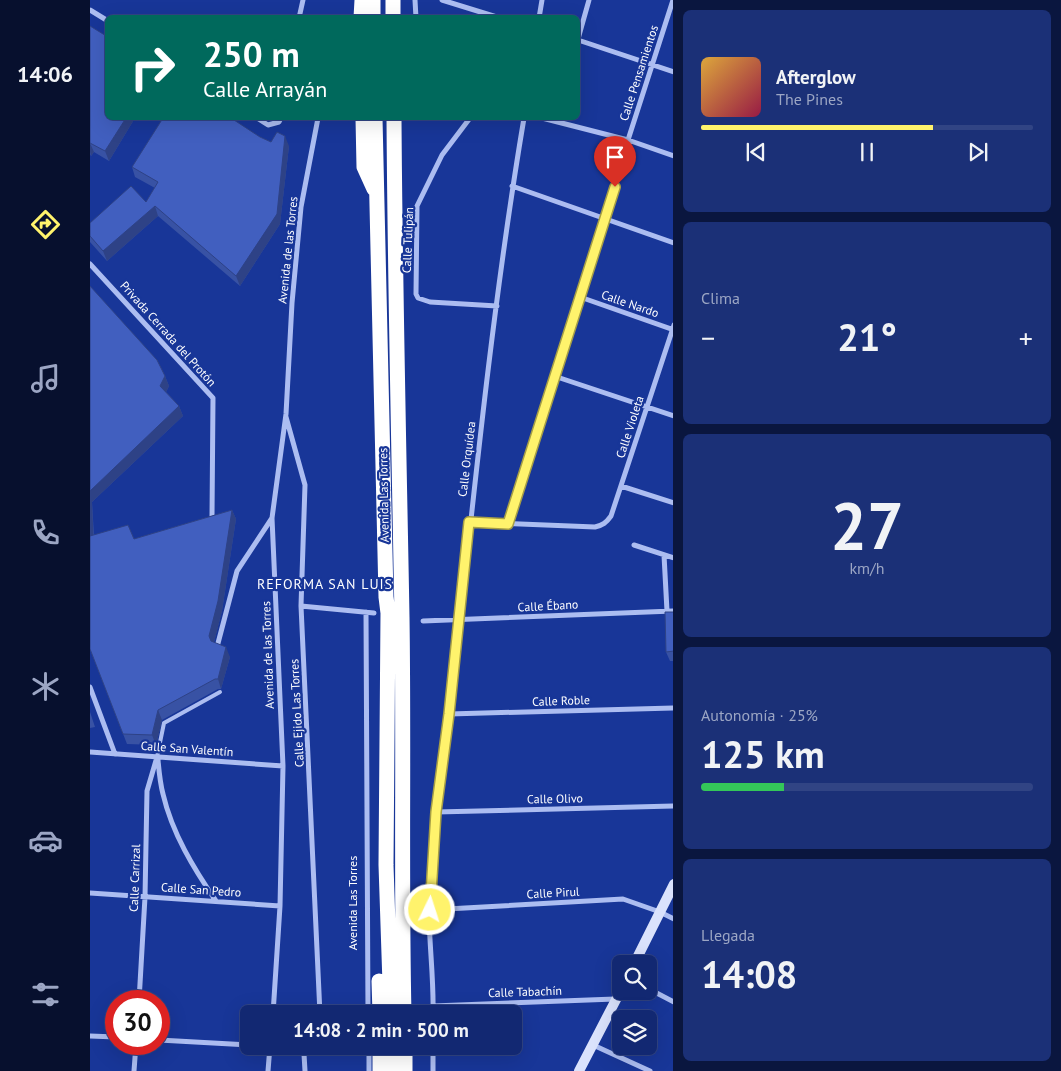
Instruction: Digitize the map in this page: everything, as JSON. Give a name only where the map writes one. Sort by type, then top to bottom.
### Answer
[{"type":"highway","points":[[361,15],[362,0]]},
{"type":"highway","points":[[373,0],[374,15]]},
{"type":"highway","points":[[393,0],[393,15]]},
{"type":"highway","points":[[363,120],[364,167],[376,194]]},
{"type":"highway","name":"Avenida Las Torres","points":[[375,120],[386,597],[388,612],[386,865]]},
{"type":"highway","name":"Avenida Las Torres","points":[[394,120],[394,243],[402,620],[401,871]]},
{"type":"highway","points":[[386,865],[403,1005]]},
{"type":"highway","points":[[380,1005],[379,909],[386,865]]},
{"type":"highway","points":[[391,1005],[401,871]]},
{"type":"highway","points":[[401,871],[408,900],[410,1005]]},
{"type":"highway","points":[[380,1055],[380,1071]]},
{"type":"highway","points":[[391,1055],[392,1071]]},
{"type":"highway","points":[[405,1055],[405,1071]]},
{"type":"highway","points":[[411,1055],[412,1071]]},
{"type":"street","points":[[300,15],[303,0]]},
{"type":"street","points":[[415,0],[416,15]]},
{"type":"street","points":[[442,0],[490,15]]},
{"type":"street","points":[[540,15],[542,0]]},
{"type":"street","points":[[580,33],[589,0]]},
{"type":"street","name":"Calle Pensamientos","points":[[508,524],[606,219],[628,140],[673,0]]},
{"type":"street","points":[[90,10],[105,19]]},
{"type":"street","points":[[580,41],[673,72]]},
{"type":"street","points":[[260,120],[268,125],[280,120]]},
{"type":"street","name":"Avenida de las Torres","points":[[274,1005],[280,906],[283,766],[272,518],[286,414],[292,303],[301,207],[318,120]]},
{"type":"street","name":"Calle Tulipán","points":[[468,120],[442,155],[417,206],[416,294],[418,298],[430,302],[497,306]]},
{"type":"street","name":"Calle Orquídea","points":[[434,1005],[430,910],[436,812],[460,620],[469,522],[512,186],[524,120]]},
{"type":"street","points":[[550,120],[628,140],[673,156]]},
{"type":"street","points":[[512,186],[673,243]]},
{"type":"street","name":"Privada Cerrada del Protón","points":[[90,264],[213,398],[212,516]]},
{"type":"street","name":"Calle Nardo","points":[[580,297],[673,328]]},
{"type":"street","name":"Calle Violeta","points":[[508,524],[595,527],[602,526],[611,516],[673,328]]},
{"type":"street","points":[[554,376],[673,416]]},
{"type":"street","name":"Calle Ejido Las Torres","points":[[286,414],[304,485],[301,606],[320,1005]]},
{"type":"street","points":[[621,486],[673,503]]},
{"type":"street","points":[[217,647],[237,571],[272,518]]},
{"type":"street","points":[[469,522],[508,524]]},
{"type":"street","points":[[634,545],[673,558]]},
{"type":"street","points":[[664,555],[667,611]]},
{"type":"street","points":[[301,606],[374,613]]},
{"type":"street","name":"Calle Ébano","points":[[423,621],[673,611]]},
{"type":"street","name":"Avenida Las Torres","points":[[366,612],[368,1005]]},
{"type":"street","points":[[90,687],[115,754]]},
{"type":"street","name":"Calle Roble","points":[[449,714],[673,708]]},
{"type":"street","name":"Calle San Valentín","points":[[90,752],[283,766]]},
{"type":"street","points":[[157,757],[163,795],[176,832],[194,867],[216,902]]},
{"type":"street","name":"Calle Carrizal","points":[[140,990],[145,897],[147,791],[157,757]]},
{"type":"street","name":"Calle Olivo","points":[[436,812],[673,806]]},
{"type":"street","points":[[638,955],[673,886]]},
{"type":"street","name":"Calle San Pedro","points":[[90,893],[280,906]]},
{"type":"street","name":"Calle Pirul","points":[[430,910],[623,899],[673,918]]},
{"type":"street","points":[[657,993],[673,1001]]},
{"type":"street","name":"Calle Tabachín","points":[[449,1005],[612,994]]},
{"type":"street","points":[[579,1071],[616,1000]]},
{"type":"street","points":[[90,1036],[105,1037]]},
{"type":"street","points":[[170,1041],[240,1044]]},
{"type":"street","points":[[593,1045],[650,1071]]},
{"type":"street","points":[[134,1071],[135,1055]]},
{"type":"street","points":[[268,1071],[269,1055]]},
{"type":"street","points":[[304,1055],[305,1071]]},
{"type":"street","points":[[369,1055],[369,1071]]},
{"type":"street","points":[[433,1055],[433,1071]]},
{"type":"lane","points":[[157,757],[164,723],[220,692]]},
{"type":"building","points":[[90,26],[105,35],[105,120],[125,120],[105,151],[90,143]]},
{"type":"building","points":[[162,120],[234,120],[271,142],[277,132],[285,136],[277,214],[236,276],[155,206],[103,251],[90,236],[90,223],[131,186],[146,202],[158,182],[132,167]]},
{"type":"building","points":[[90,286],[157,360],[165,376],[160,386],[179,406],[90,491]]},
{"type":"building","points":[[232,510],[218,601],[209,636],[211,641],[226,647],[218,679],[158,710],[152,735],[123,734],[90,649],[90,536],[128,525],[134,539]]},
{"type":"building","points":[[665,612],[673,612],[673,651],[666,652]]},
{"type":"district","name":"REFORMA SAN LUIS","points":[[325,584]]},
{"type":"route","points":[[430,910],[436,812],[460,620],[469,522],[508,524],[615,187]]}]
